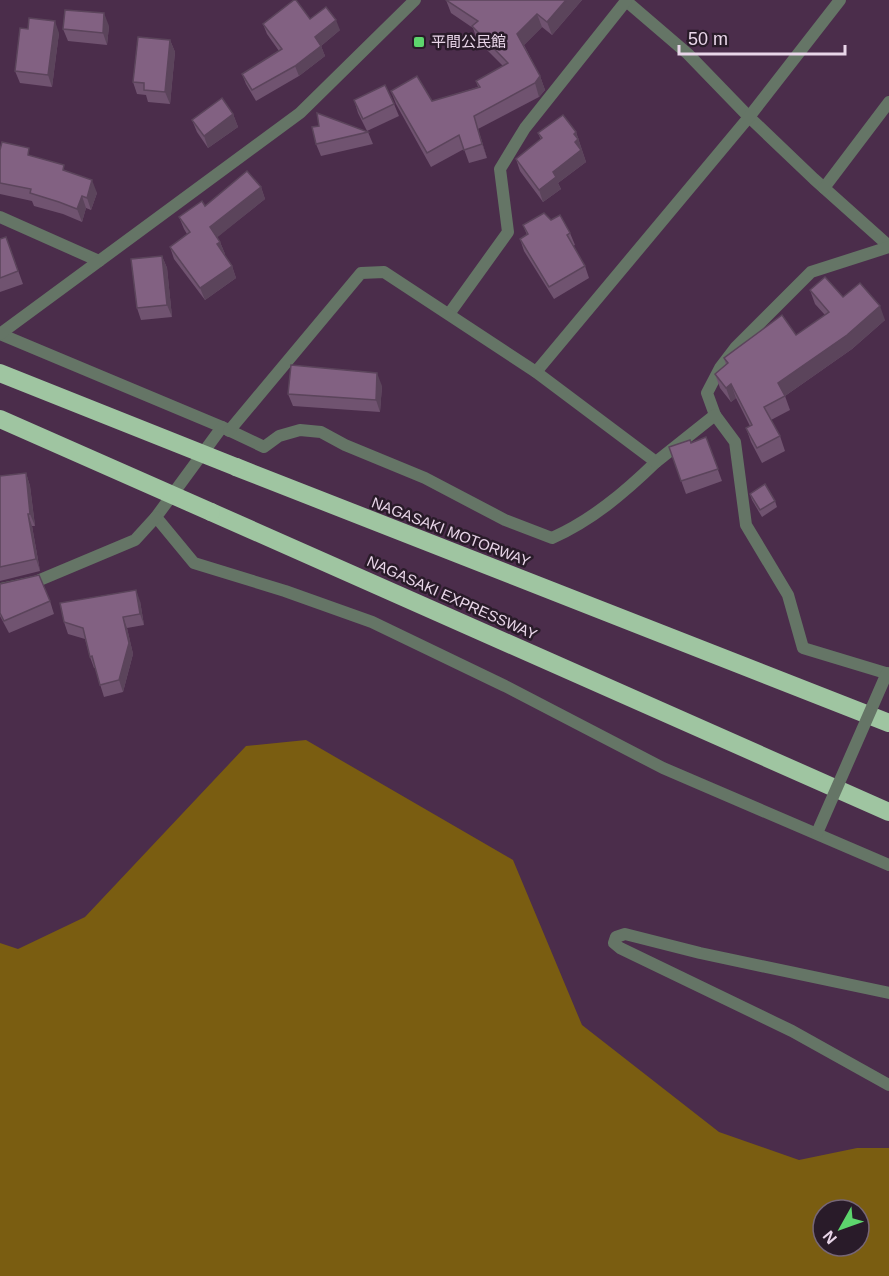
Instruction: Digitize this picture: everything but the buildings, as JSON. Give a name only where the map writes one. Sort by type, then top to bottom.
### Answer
[{"type":"highway","name":"NAGASAKI MOTORWAY","points":[[0,373],[889,723]]},
{"type":"highway","name":"NAGASAKI EXPRESSWAY","points":[[0,419],[889,812]]},
{"type":"street","points":[[0,334],[300,113],[415,0]]},
{"type":"street","points":[[536,372],[749,117],[840,0]]},
{"type":"street","points":[[448,314],[508,232],[500,170],[525,128],[626,1],[688,54],[749,117],[889,247],[811,272],[736,347],[720,368],[707,393],[715,415],[735,442],[746,525],[788,596],[803,648],[888,674],[817,833]]},
{"type":"street","points":[[824,188],[889,102]]},
{"type":"street","points":[[0,217],[99,261]]},
{"type":"street","points":[[0,589],[35,582],[135,540],[156,517],[225,429],[361,273],[384,272],[536,372],[656,462]]},
{"type":"street","points":[[0,334],[264,447],[279,436],[300,430],[321,432],[345,445],[426,478],[506,520],[552,538],[575,528],[619,497],[656,462],[715,415]]},
{"type":"street","points":[[156,517],[194,563],[285,591],[372,622],[505,686],[663,768],[889,865]]},
{"type":"street","points":[[889,993],[700,953],[625,934],[616,937],[614,943],[620,948],[792,1031],[889,1085]]},
{"type":"shaded area","points":[[306,740],[513,860],[582,1025],[719,1132],[799,1160],[857,1148],[889,1148],[889,1276],[0,1276],[0,943],[18,949],[85,917],[246,746]]},
{"type":"place","name":"平間公民館","points":[[419,42]]}]
